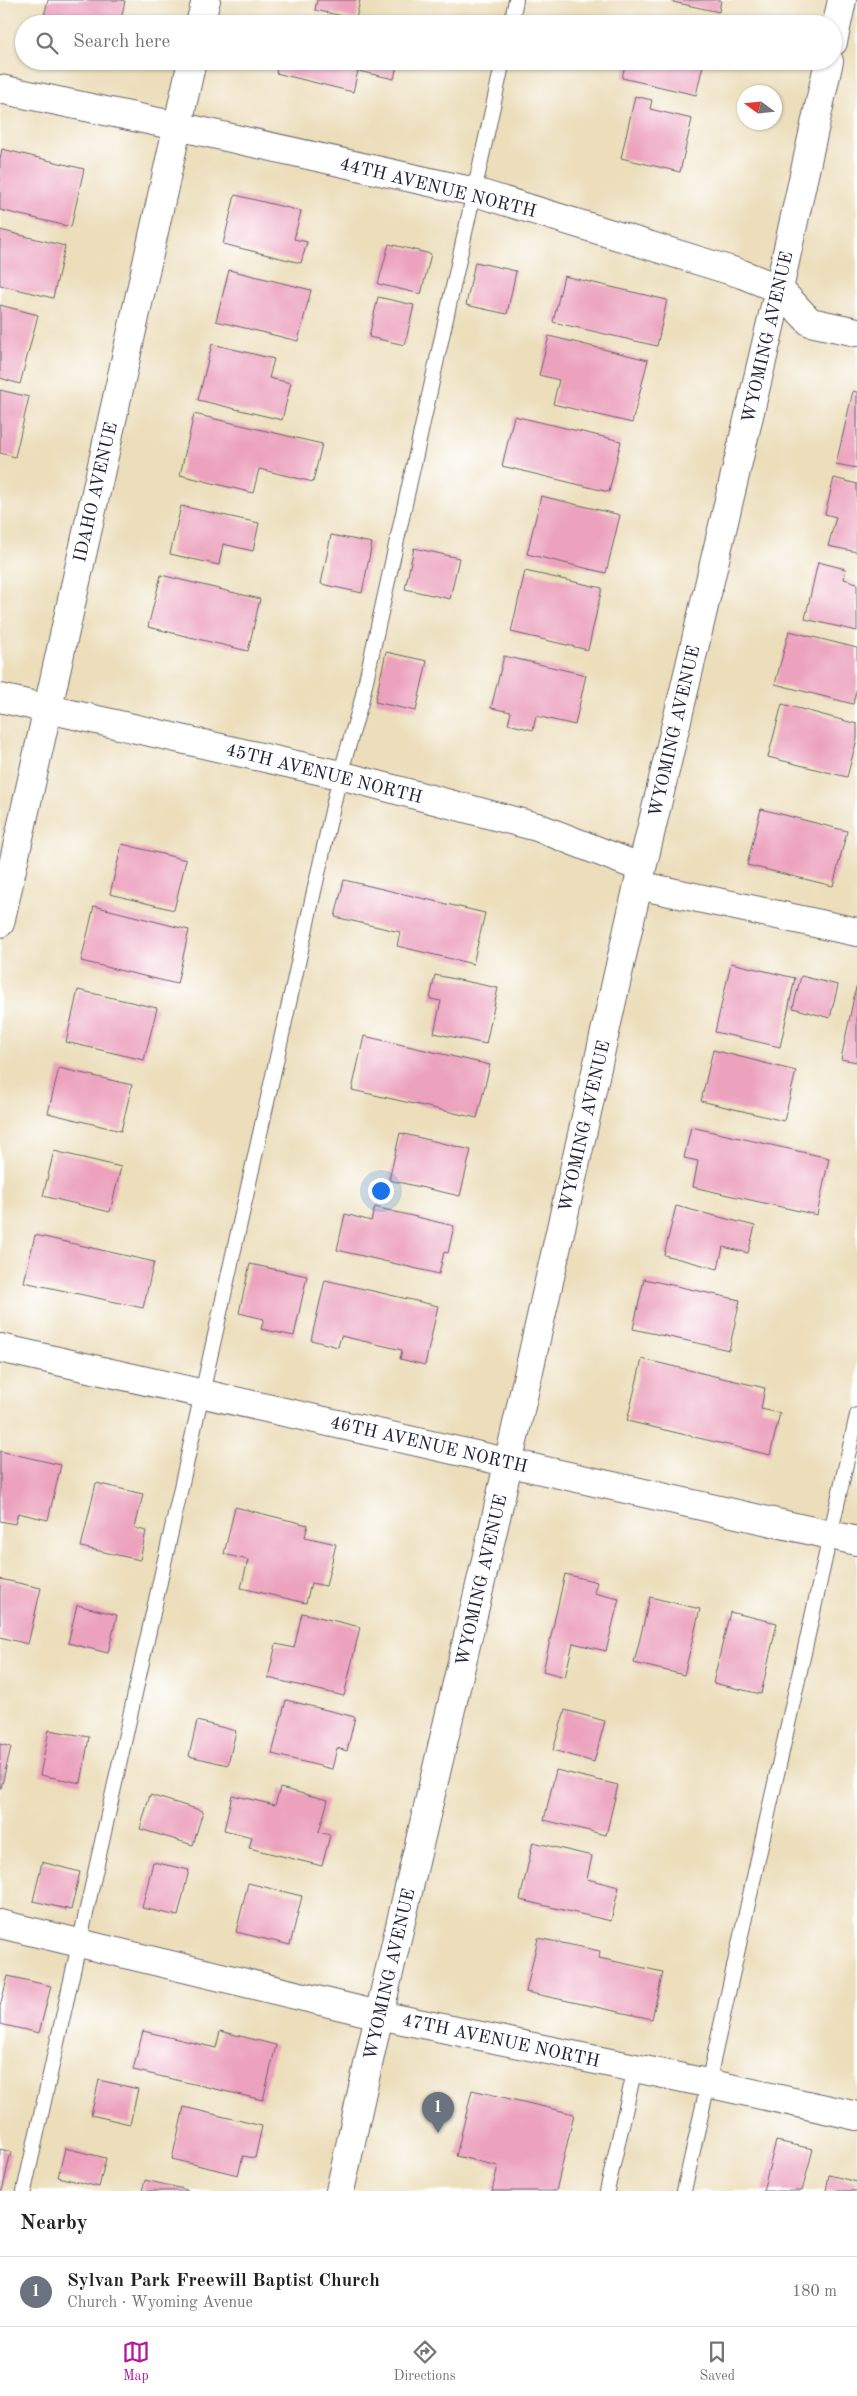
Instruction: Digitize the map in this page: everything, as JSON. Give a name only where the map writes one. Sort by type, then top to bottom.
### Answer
[{"type":"street","points":[[202,15],[206,0]]},
{"type":"street","points":[[839,15],[842,0]]},
{"type":"street","name":"IDAHO AVENUE","points":[[0,923],[190,70]]},
{"type":"street","name":"WYOMING AVENUE","points":[[340,2191],[508,1462],[640,877],[779,289],[827,70]]},
{"type":"street","name":"44TH AVENUE NORTH","points":[[0,89],[475,192],[742,274],[779,289],[810,322],[857,332]]},
{"type":"street","name":"45TH AVENUE NORTH","points":[[0,698],[340,774],[537,827],[640,877],[857,932]]},
{"type":"street","name":"46TH AVENUE NORTH","points":[[0,1348],[857,1541]]},
{"type":"street","name":"47TH AVENUE NORTH","points":[[0,1924],[379,2016],[707,2082],[857,2116]]},
{"type":"lane","points":[[513,15],[516,0]]},
{"type":"lane","points":[[24,2191],[340,774],[361,703],[501,70]]},
{"type":"lane","points":[[684,2191],[707,2082],[775,1790],[829,1534],[857,1415]]},
{"type":"lane","points":[[607,2191],[635,2068]]},
{"type":"building","points":[[48,0],[125,1],[122,15],[44,15]]},
{"type":"building","points":[[317,0],[360,0],[357,15],[338,15],[315,10]]},
{"type":"building","points":[[674,0],[721,0],[719,12],[673,2]]},
{"type":"building","points":[[277,70],[396,70],[394,79],[358,71],[353,92],[276,73]]},
{"type":"building","points":[[624,70],[702,70],[696,95],[622,78]]},
{"type":"building","points":[[635,96],[652,100],[650,109],[692,119],[680,172],[621,158]]},
{"type":"building","points":[[2,149],[84,169],[71,227],[0,210],[0,159]]},
{"type":"building","points":[[235,195],[301,211],[294,239],[307,242],[301,263],[223,244]]},
{"type":"building","points":[[0,230],[65,246],[53,298],[0,285]]},
{"type":"building","points":[[389,244],[431,254],[421,294],[378,284]]},
{"type":"building","points":[[475,262],[516,271],[507,314],[466,305]]},
{"type":"building","points":[[229,270],[311,290],[298,341],[216,321]]},
{"type":"building","points":[[564,276],[667,300],[657,346],[553,322]]},
{"type":"building","points":[[378,297],[414,305],[405,345],[369,337]]},
{"type":"building","points":[[0,305],[38,315],[20,384],[0,378]]},
{"type":"building","points":[[549,336],[648,360],[632,423],[553,404],[559,380],[539,375]]},
{"type":"building","points":[[212,344],[274,359],[269,378],[291,383],[282,420],[198,400]]},
{"type":"building","points":[[0,390],[29,397],[15,457],[0,453]]},
{"type":"building","points":[[853,391],[857,392],[857,468],[836,464]]},
{"type":"building","points":[[194,414],[322,444],[313,482],[259,469],[253,493],[180,475]]},
{"type":"building","points":[[514,416],[621,441],[609,492],[502,466]]},
{"type":"building","points":[[834,478],[857,484],[857,552],[828,546],[836,517],[825,514]]},
{"type":"building","points":[[541,496],[620,515],[606,573],[527,554]]},
{"type":"building","points":[[181,506],[259,523],[253,551],[223,544],[219,565],[170,554]]},
{"type":"building","points":[[331,535],[372,543],[362,593],[321,584]]},
{"type":"building","points":[[414,548],[459,558],[450,599],[405,589]]},
{"type":"building","points":[[818,562],[846,569],[844,579],[857,583],[857,631],[805,619]]},
{"type":"building","points":[[525,571],[602,588],[588,650],[511,632]]},
{"type":"building","points":[[161,575],[260,599],[248,651],[148,627]]},
{"type":"building","points":[[789,631],[857,648],[857,687],[853,704],[775,684]]},
{"type":"building","points":[[386,652],[427,661],[416,711],[375,702]]},
{"type":"building","points":[[504,656],[586,675],[575,725],[536,716],[533,730],[508,724],[511,712],[491,708]]},
{"type":"building","points":[[782,704],[857,724],[857,739],[847,777],[768,757]]},
{"type":"building","points":[[761,809],[847,831],[833,886],[747,865]]},
{"type":"building","points":[[122,844],[186,860],[174,910],[110,894]]},
{"type":"building","points":[[344,880],[485,913],[473,964],[397,946],[400,932],[335,917]]},
{"type":"building","points":[[94,906],[189,930],[177,984],[81,961]]},
{"type":"building","points":[[731,963],[795,978],[780,1047],[715,1032]]},
{"type":"building","points":[[435,975],[498,988],[486,1044],[434,1033],[441,1001],[430,999]]},
{"type":"building","points":[[801,976],[838,985],[830,1018],[793,1008]]},
{"type":"building","points":[[857,987],[857,1062],[841,1059]]},
{"type":"building","points":[[78,990],[157,1008],[144,1060],[66,1042]]},
{"type":"building","points":[[364,1036],[490,1065],[477,1118],[352,1090]]},
{"type":"building","points":[[713,1050],[796,1071],[784,1121],[701,1101]]},
{"type":"building","points":[[59,1068],[132,1085],[121,1131],[48,1113]]},
{"type":"building","points":[[691,1127],[829,1158],[817,1215],[693,1187],[698,1161],[684,1158]]},
{"type":"building","points":[[400,1133],[471,1150],[460,1196],[389,1180]]},
{"type":"building","points":[[54,1151],[121,1167],[110,1212],[43,1196]]},
{"type":"building","points":[[676,1206],[755,1226],[748,1253],[723,1247],[718,1269],[664,1255]]},
{"type":"building","points":[[375,1207],[454,1226],[448,1253],[444,1252],[439,1274],[337,1250],[345,1214],[371,1221]]},
{"type":"building","points":[[35,1235],[154,1262],[143,1308],[24,1282]]},
{"type":"building","points":[[250,1264],[307,1276],[294,1336],[261,1329],[264,1319],[239,1313]]},
{"type":"building","points":[[644,1279],[740,1300],[729,1350],[633,1329]]},
{"type":"building","points":[[325,1280],[438,1306],[425,1365],[400,1359],[402,1350],[341,1336],[338,1347],[311,1340]]},
{"type":"building","points":[[642,1359],[765,1388],[761,1409],[780,1413],[770,1455],[627,1421]]},
{"type":"building","points":[[0,1451],[61,1465],[48,1520],[18,1513],[15,1524],[0,1521]]},
{"type":"building","points":[[96,1483],[143,1494],[135,1528],[146,1531],[140,1560],[81,1547]]},
{"type":"building","points":[[235,1507],[308,1525],[305,1537],[336,1544],[326,1586],[311,1583],[306,1603],[241,1588],[248,1560],[224,1554]]},
{"type":"building","points":[[565,1574],[597,1582],[594,1593],[619,1599],[606,1651],[573,1643],[565,1677],[543,1671]]},
{"type":"building","points":[[0,1579],[41,1588],[28,1644],[0,1637]]},
{"type":"building","points":[[650,1597],[700,1609],[684,1675],[634,1663]]},
{"type":"building","points":[[77,1605],[117,1615],[108,1653],[68,1643]]},
{"type":"building","points":[[730,1612],[777,1623],[761,1694],[713,1683]]},
{"type":"building","points":[[302,1613],[360,1627],[344,1696],[268,1678],[276,1644],[294,1648]]},
{"type":"building","points":[[286,1700],[355,1717],[347,1751],[337,1748],[332,1769],[272,1754]]},
{"type":"building","points":[[565,1710],[605,1721],[594,1762],[553,1750]]},
{"type":"building","points":[[197,1721],[236,1731],[228,1765],[189,1756]]},
{"type":"building","points":[[49,1730],[89,1737],[81,1783],[40,1775]]},
{"type":"building","points":[[0,1744],[11,1747],[1,1788],[0,1788]]},
{"type":"building","points":[[556,1770],[618,1785],[606,1835],[544,1820]]},
{"type":"building","points":[[280,1788],[328,1800],[319,1832],[330,1835],[322,1866],[249,1848],[252,1837],[224,1830],[232,1795],[275,1805]]},
{"type":"building","points":[[150,1795],[203,1811],[193,1845],[140,1829]]},
{"type":"building","points":[[533,1842],[592,1856],[587,1879],[619,1887],[611,1921],[520,1900]]},
{"type":"building","points":[[42,1862],[80,1872],[71,1910],[33,1901]]},
{"type":"building","points":[[153,1862],[189,1870],[178,1916],[142,1908]]},
{"type":"building","points":[[248,1883],[302,1896],[290,1945],[236,1932]]},
{"type":"building","points":[[538,1938],[600,1951],[599,1958],[663,1972],[652,2019],[526,1992]]},
{"type":"building","points":[[8,1976],[51,1986],[39,2033],[0,2024],[0,2006]]},
{"type":"building","points":[[143,2031],[216,2048],[220,2031],[276,2045],[263,2100],[133,2070]]},
{"type":"building","points":[[99,2080],[138,2089],[130,2124],[91,2115]]},
{"type":"building","points":[[472,2090],[574,2114],[556,2191],[492,2191],[498,2166],[456,2156]]},
{"type":"building","points":[[184,2107],[262,2126],[255,2158],[243,2156],[238,2175],[172,2159]]},
{"type":"building","points":[[776,2141],[813,2149],[802,2191],[763,2191]]},
{"type":"building","points":[[65,2148],[106,2158],[99,2187],[58,2177]]},
{"type":"building","points":[[0,2149],[11,2152],[2,2191],[0,2191]]},
{"type":"building","points":[[829,2175],[857,2182],[857,2191],[826,2191]]},
{"type":"building","points":[[145,2180],[188,2190],[188,2191],[142,2191]]},
{"type":"place","name":"Sylvan Park Freewill Baptist Church","points":[[438,2133]]}]
